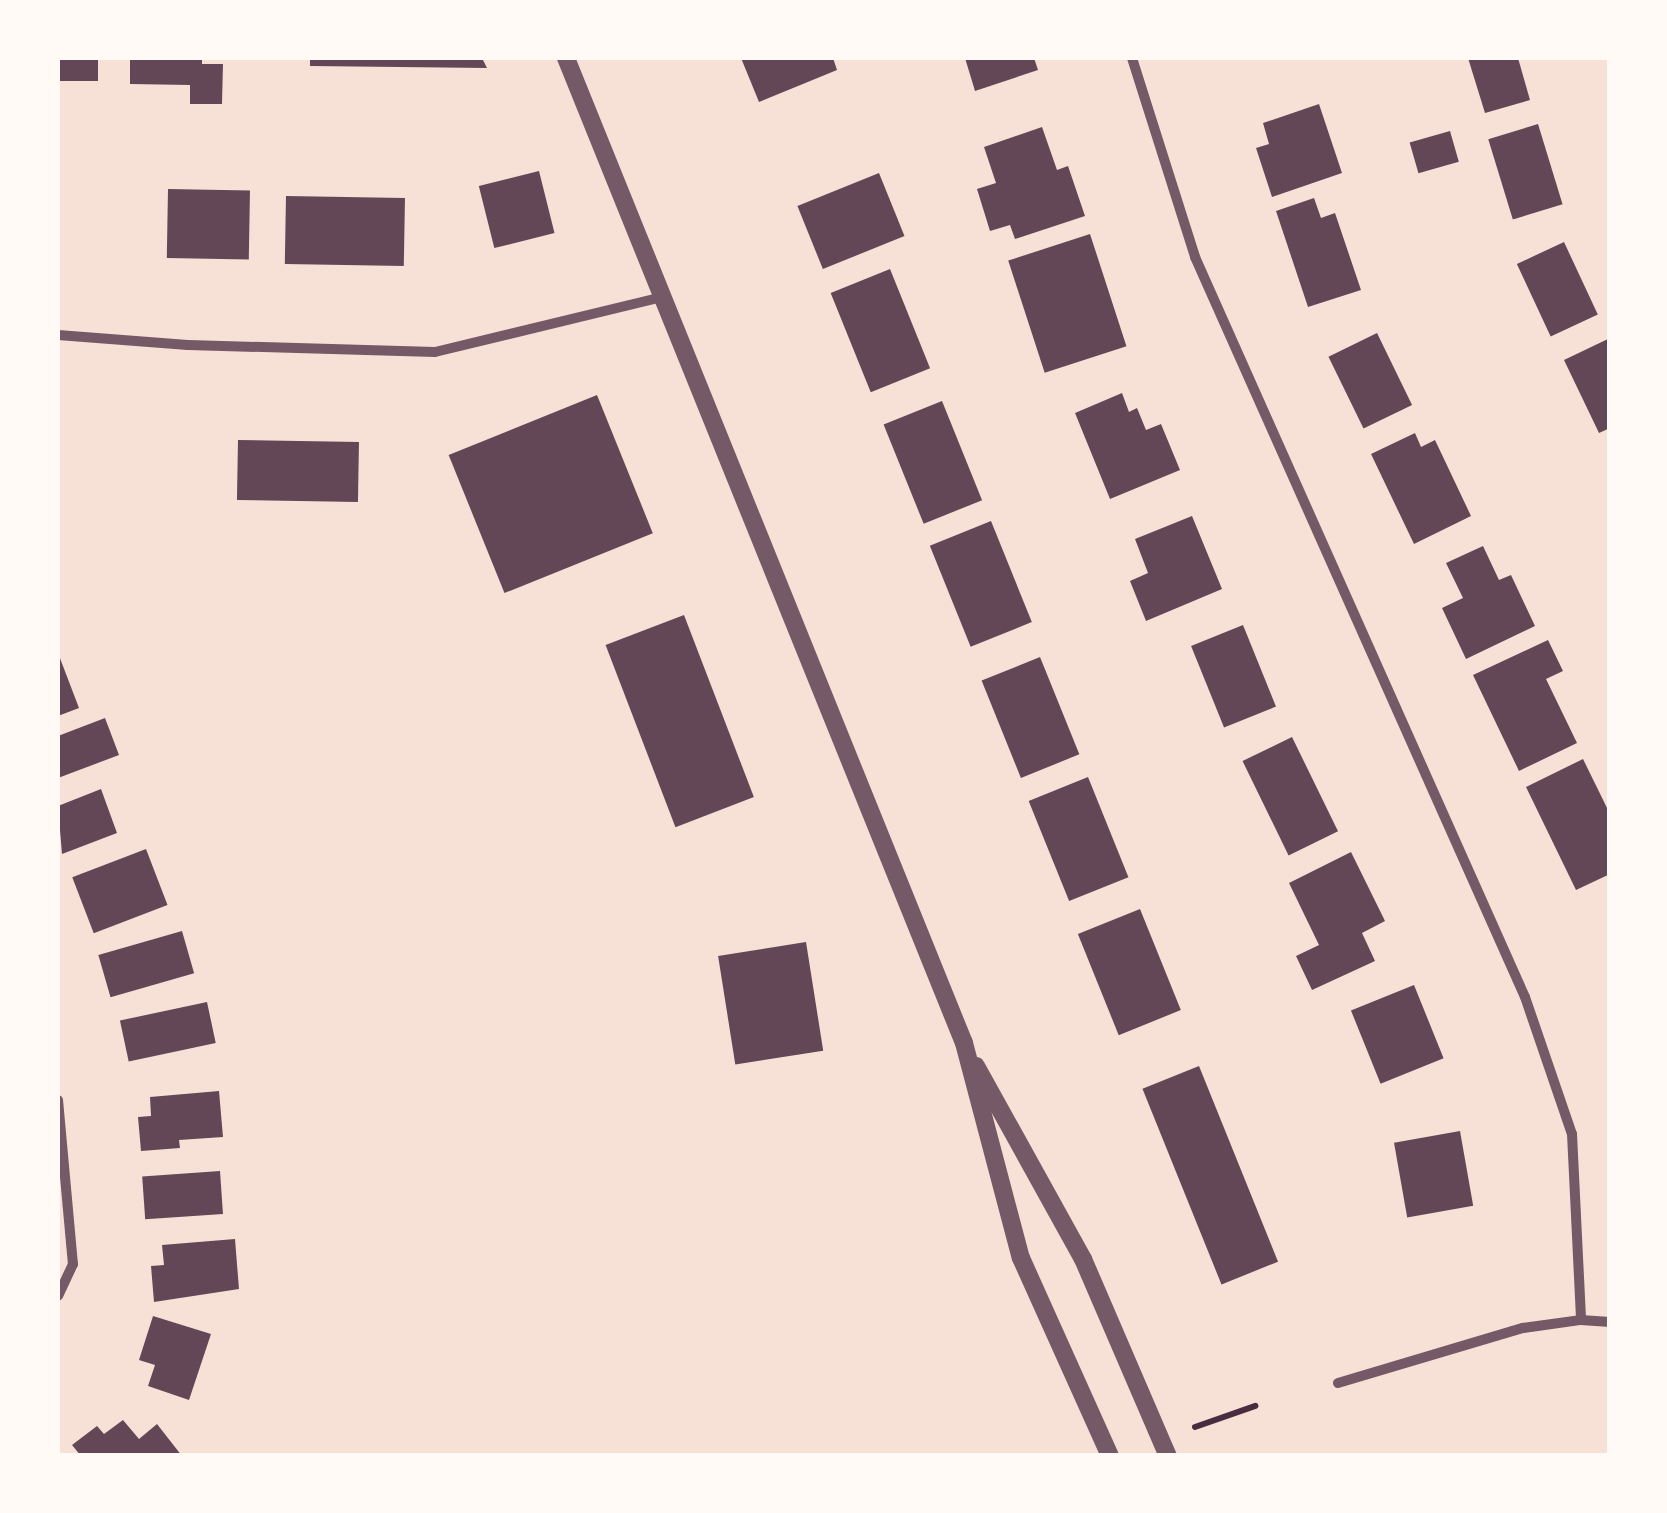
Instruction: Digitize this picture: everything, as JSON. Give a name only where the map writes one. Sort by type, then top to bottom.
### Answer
[{"type":"street","points":[[566,58],[964,1043],[1083,1259],[1168,1456]]},
{"type":"street","points":[[1132,58],[1196,256],[1525,997],[1572,1134],[1581,1320]]},
{"type":"street","points":[[58,335],[188,345],[435,352],[664,297]]},
{"type":"street","points":[[964,1043],[1020,1258],[1110,1456]]},
{"type":"street","points":[[58,1100],[73,1264],[58,1296]]},
{"type":"street","points":[[1338,1384],[1523,1328],[1581,1320],[1610,1322]]},
{"type":"path","points":[[1195,1427],[1255,1406]]},
{"type":"building","points":[[58,58],[98,58],[98,81],[58,81]]},
{"type":"building","points":[[130,58],[202,58],[202,64],[223,64],[222,104],[190,104],[190,85],[130,84]]},
{"type":"building","points":[[310,58],[482,58],[487,68],[310,66]]},
{"type":"building","points":[[741,58],[833,58],[837,70],[759,102]]},
{"type":"building","points":[[965,58],[1034,58],[1038,70],[975,91]]},
{"type":"building","points":[[1468,58],[1518,58],[1530,100],[1485,113]]},
{"type":"building","points":[[1319,104],[1342,173],[1272,197],[1256,148],[1269,144],[1263,123]]},
{"type":"building","points":[[1538,124],[1563,204],[1513,220],[1488,139]]},
{"type":"building","points":[[1042,127],[1057,170],[1068,166],[1085,216],[1015,239],[1010,225],[990,231],[977,189],[996,183],[984,147]]},
{"type":"building","points":[[1450,131],[1459,162],[1418,173],[1410,143]]},
{"type":"building","points":[[539,171],[554,233],[494,248],[479,186]]},
{"type":"building","points":[[879,173],[904,236],[823,269],[797,206]]},
{"type":"building","points":[[168,189],[250,190],[249,259],[167,258]]},
{"type":"building","points":[[286,196],[405,198],[404,266],[285,264]]},
{"type":"building","points":[[1314,198],[1321,218],[1335,213],[1361,290],[1308,307],[1276,211]]},
{"type":"building","points":[[1090,234],[1126,346],[1045,373],[1008,261]]},
{"type":"building","points":[[1564,242],[1598,315],[1551,336],[1517,264]]},
{"type":"building","points":[[890,269],[930,368],[871,392],[831,293]]},
{"type":"building","points":[[1377,333],[1412,405],[1364,429],[1328,357]]},
{"type":"building","points":[[1610,338],[1610,428],[1599,433],[1564,360]]},
{"type":"building","points":[[1122,393],[1129,412],[1137,408],[1146,430],[1161,424],[1180,470],[1110,499],[1075,413]]},
{"type":"building","points":[[597,395],[653,533],[504,593],[449,455]]},
{"type":"building","points":[[942,401],[982,500],[924,524],[884,425]]},
{"type":"building","points":[[1415,433],[1421,447],[1435,440],[1471,516],[1414,544],[1371,454]]},
{"type":"building","points":[[238,440],[359,442],[358,502],[237,500]]},
{"type":"building","points":[[1192,516],[1222,589],[1146,621],[1130,581],[1148,573],[1135,539]]},
{"type":"building","points":[[991,521],[1032,622],[971,647],[930,546]]},
{"type":"building","points":[[1483,546],[1499,580],[1511,575],[1535,626],[1466,659],[1442,608],[1463,598],[1446,563]]},
{"type":"building","points":[[684,615],[754,797],[675,827],[606,645]]},
{"type":"building","points":[[1243,625],[1276,707],[1224,728],[1191,646]]},
{"type":"building","points":[[1548,640],[1563,671],[1546,679],[1577,743],[1519,771],[1473,675]]},
{"type":"building","points":[[58,653],[79,708],[58,716]]},
{"type":"building","points":[[1040,657],[1079,754],[1021,778],[982,681]]},
{"type":"building","points":[[105,718],[119,755],[58,778],[58,736]]},
{"type":"building","points":[[1292,737],[1338,831],[1289,855],[1243,761]]},
{"type":"building","points":[[1583,759],[1610,814],[1610,874],[1576,890],[1526,787]]},
{"type":"building","points":[[1088,777],[1128,877],[1069,901],[1029,801]]},
{"type":"building","points":[[101,789],[117,833],[62,854],[58,806]]},
{"type":"building","points":[[146,849],[168,905],[94,933],[72,877]]},
{"type":"building","points":[[1351,852],[1385,921],[1362,933],[1375,961],[1312,990],[1296,956],[1319,945],[1289,883]]},
{"type":"building","points":[[1140,909],[1181,1010],[1119,1035],[1078,934]]},
{"type":"building","points":[[182,931],[194,973],[110,997],[98,955]]},
{"type":"building","points":[[806,942],[823,1051],[735,1065],[718,956]]},
{"type":"building","points":[[1414,985],[1444,1058],[1381,1084],[1351,1010]]},
{"type":"building","points":[[207,1002],[216,1043],[129,1062],[120,1021]]},
{"type":"building","points":[[1199,1066],[1278,1262],[1221,1284],[1142,1089]]},
{"type":"building","points":[[219,1091],[223,1137],[179,1140],[180,1148],[141,1151],[138,1117],[151,1116],[150,1097]]},
{"type":"building","points":[[1460,1131],[1473,1206],[1407,1217],[1394,1143]]},
{"type":"building","points":[[220,1171],[223,1214],[145,1219],[142,1176]]},
{"type":"building","points":[[235,1239],[239,1289],[154,1302],[151,1266],[164,1265],[162,1245]]},
{"type":"building","points":[[153,1316],[211,1334],[189,1400],[148,1386],[155,1365],[139,1360]]},
{"type":"building","points":[[123,1420],[139,1439],[157,1424],[182,1456],[81,1456],[72,1445],[97,1426],[104,1434]]}]
